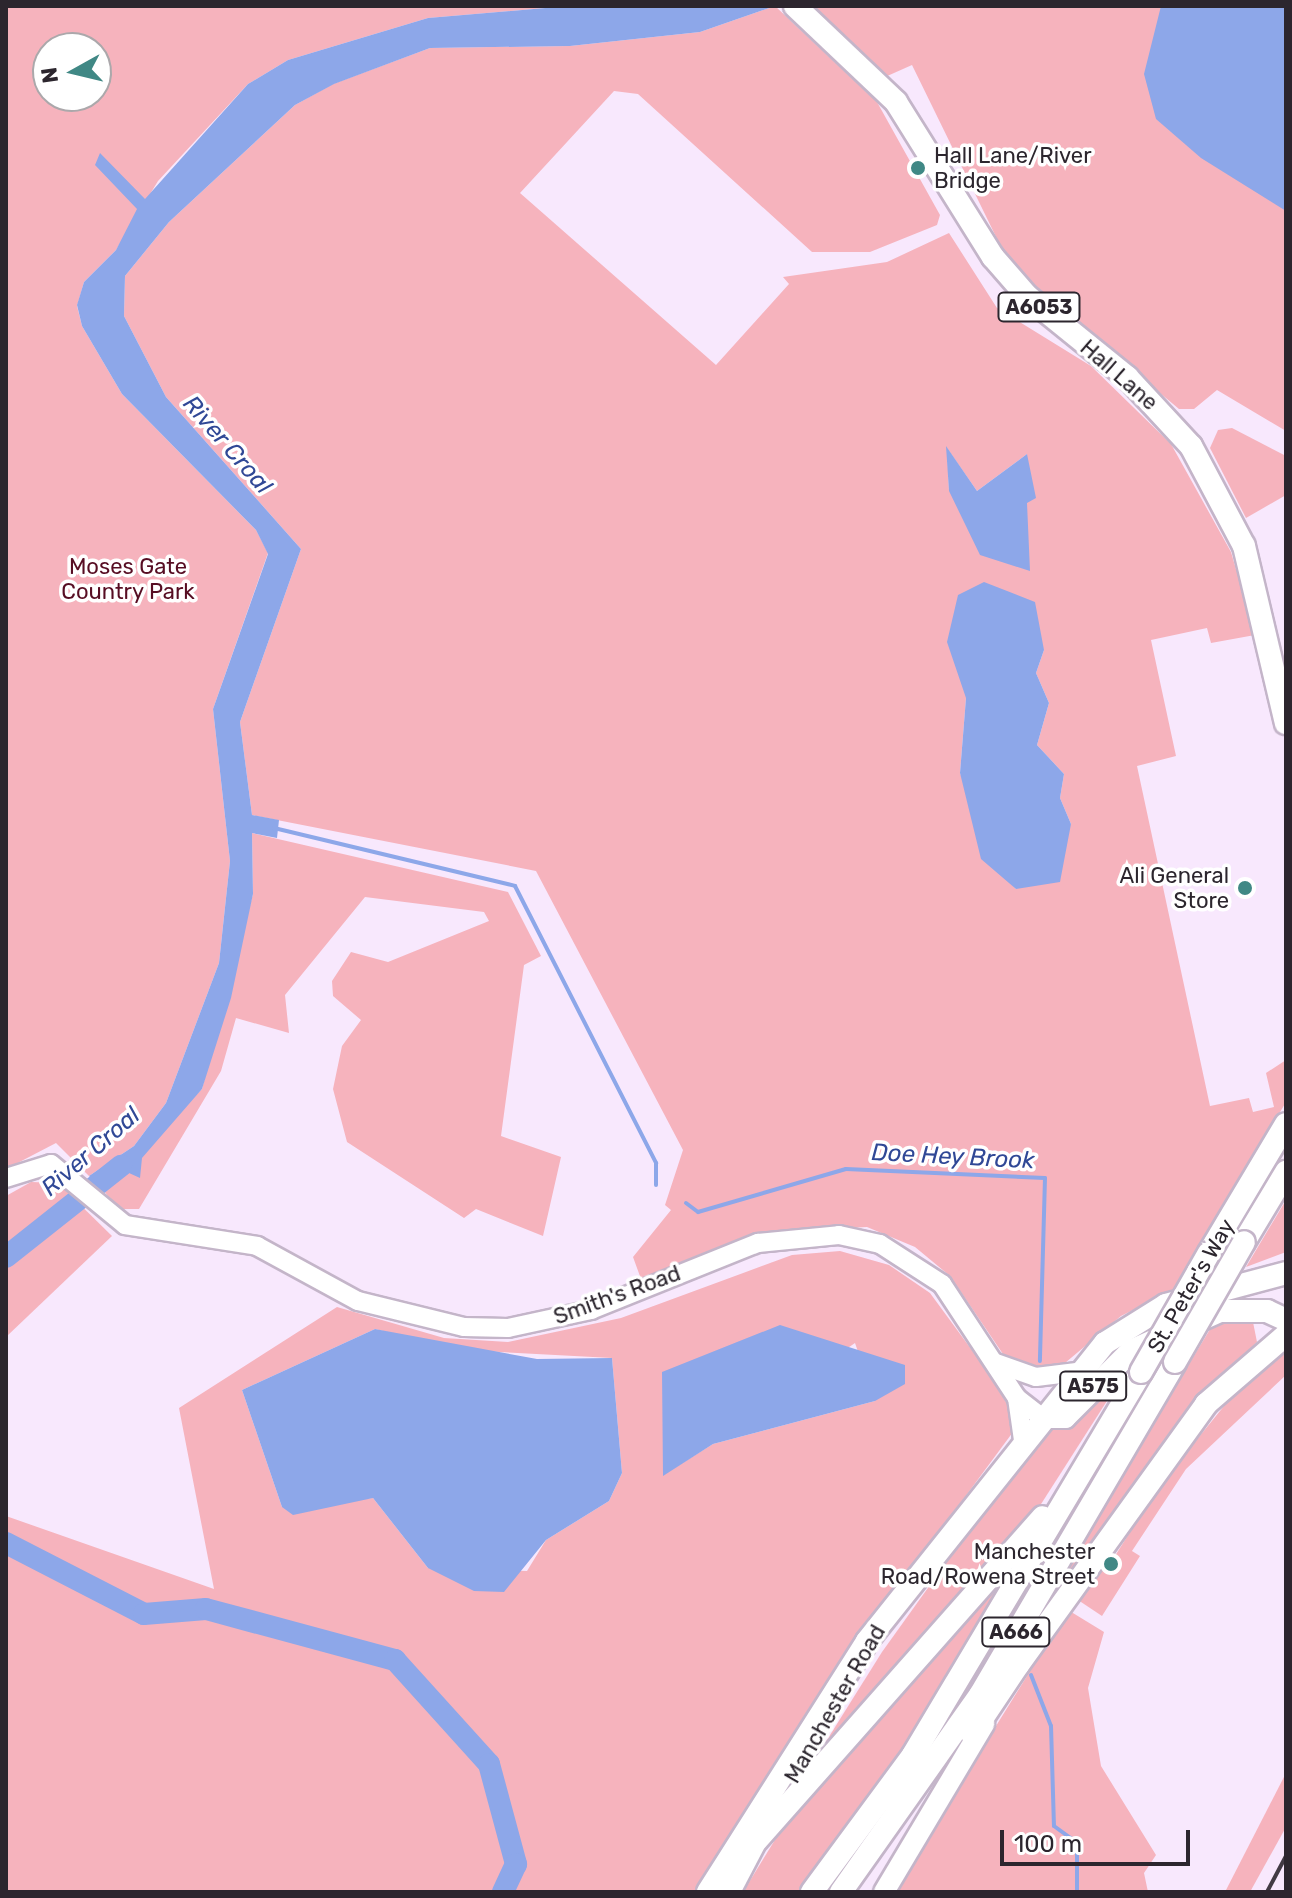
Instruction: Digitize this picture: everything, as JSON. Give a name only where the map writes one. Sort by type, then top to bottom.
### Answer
[{"type":"main road","name":"Hall Lane","points":[[795,6],[903,111],[1010,276],[1127,377],[1191,446],[1229,510],[1256,585],[1286,723]]},
{"type":"main road","name":"St. Peter's Way","points":[[812,1892],[913,1755],[1286,1124]]},
{"type":"main road","name":"St. Peter's Way","points":[[841,1892],[980,1695],[1286,1172]]},
{"type":"main road","name":"Manchester Road","points":[[730,1892],[867,1641],[1077,1372],[1105,1343],[1166,1305],[1248,1278],[1284,1277]]},
{"type":"main road","name":"A575","points":[[1041,1417],[1065,1417],[1131,1351],[1220,1311],[1267,1311],[1286,1320]]},
{"type":"main road","points":[[857,1892],[1206,1404],[1286,1335]]},
{"type":"main road","points":[[757,1840],[1067,1490]]},
{"type":"main road","points":[[708,1892],[867,1641]]},
{"type":"main road","points":[[884,1892],[1018,1665]]},
{"type":"street","name":"Smith's Road","points":[[6,1178],[39,1162],[62,1170],[106,1212],[145,1230],[257,1246],[358,1301],[464,1327],[547,1322],[758,1243],[839,1235],[913,1259],[972,1319],[1017,1398],[1041,1417]]},
{"type":"street","points":[[996,1363],[1036,1377],[1077,1372]]},
{"type":"street","name":"Smith's Road","points":[[1017,1398],[1023,1440]]},
{"type":"green space","name":"Moses Gate Country Park","points":[[6,6],[568,6],[428,18],[288,60],[248,84],[158,181],[116,250],[84,282],[77,306],[82,326],[122,394],[256,530],[268,553],[213,709],[230,861],[219,963],[166,1103],[134,1146],[89,1176],[56,1143],[6,1169]]},
{"type":"green space","points":[[775,6],[877,102],[940,215],[937,225],[870,252],[812,252],[638,94],[614,91],[520,193],[716,365],[789,284],[783,277],[887,262],[949,233],[997,308],[1091,366],[1171,444],[1231,552],[1255,635],[1211,643],[1207,628],[1151,640],[1176,756],[1137,766],[1210,1106],[1249,1098],[1253,1112],[1274,1107],[1266,1073],[1286,1060],[1286,1102],[1175,1289],[1121,1316],[1059,1368],[1035,1371],[1005,1357],[950,1276],[915,1247],[867,1227],[768,1232],[641,1279],[633,1257],[671,1210],[665,1205],[683,1150],[536,871],[252,815],[240,722],[301,549],[166,397],[124,316],[125,276],[169,222],[295,105],[333,84],[430,48],[570,46],[700,32]],"holes":[[[947,448],[977,491],[1027,454],[1027,503],[949,491]],[[1044,650],[1036,673],[1049,703],[1037,745],[1064,774],[1060,798],[1071,824],[1016,889],[995,865],[960,773],[966,698]]]},
{"type":"green space","points":[[811,6],[1286,6],[1286,431],[1217,390],[1194,409],[1179,409],[1048,299],[1002,249],[912,65],[885,77]]},
{"type":"green space","points":[[1232,428],[1286,456],[1286,495],[1246,518],[1210,448],[1218,430]]},
{"type":"green space","points":[[252,833],[508,892],[541,956],[524,965],[501,1136],[561,1157],[543,1236],[476,1209],[464,1218],[347,1142],[333,1089],[342,1046],[361,1020],[333,996],[332,981],[351,952],[388,962],[489,921],[484,912],[365,897],[285,995],[289,1033],[236,1018],[221,1071],[139,1209],[118,1209],[104,1191],[202,1089],[253,894]]},
{"type":"green space","points":[[31,1182],[58,1183],[112,1236],[6,1337],[6,1196]]},
{"type":"green space","points":[[1286,1200],[1286,1252],[1246,1267],[1265,1235]]},
{"type":"green space","points":[[840,1251],[889,1265],[930,1293],[985,1368],[1009,1407],[1013,1432],[809,1708],[700,1892],[6,1892],[6,1516],[214,1589],[179,1408],[337,1307],[444,1338],[508,1342],[621,1318],[792,1255]],"holes":[[[375,1329],[462,1350],[612,1358],[622,1473],[609,1501],[546,1540],[527,1571],[428,1568],[373,1498],[282,1507],[242,1390]],[[855,1343],[875,1401],[713,1444],[663,1475]]]},
{"type":"green space","points":[[1229,1320],[1253,1322],[1257,1342],[1202,1396],[943,1771],[1212,1326]]},
{"type":"green space","points":[[1286,1351],[1286,1375],[1186,1469],[1132,1551],[1140,1556],[1102,1616],[1075,1598],[1113,1559],[1160,1485],[1233,1395]]},
{"type":"green space","points":[[1137,1354],[1027,1526],[810,1767],[882,1652],[1044,1426]]},
{"type":"green space","points":[[1030,1547],[929,1716],[816,1874],[801,1892],[743,1892],[789,1817]]},
{"type":"green space","points":[[1068,1610],[1104,1632],[1088,1688],[1101,1766],[1156,1855],[1144,1873],[1148,1892],[893,1892]]},
{"type":"green space","points":[[1286,1773],[1286,1827],[1250,1892],[1225,1892]]},
{"type":"water","points":[[568,6],[775,6],[700,32],[570,46],[430,48],[334,84],[295,105],[169,222],[125,276],[124,316],[166,397],[301,549],[240,722],[252,815],[279,820],[277,838],[252,833],[253,894],[231,998],[202,1089],[142,1158],[140,1178],[129,1173],[104,1191],[89,1176],[134,1146],[166,1103],[219,963],[230,861],[213,709],[268,554],[256,530],[122,394],[82,326],[77,305],[84,282],[116,250],[137,209],[95,165],[100,153],[145,199],[248,84],[288,60],[428,18]]},
{"type":"water","points":[[1161,6],[1286,6],[1286,211],[1201,158],[1156,119],[1144,74]]},
{"type":"water","points":[[946,446],[977,491],[1027,454],[1036,498],[1027,503],[1030,571],[980,555],[949,491]]},
{"type":"water","points":[[984,582],[1035,602],[1044,650],[1036,673],[1049,703],[1037,745],[1064,774],[1060,798],[1071,824],[1060,882],[1016,889],[981,859],[960,773],[966,698],[947,642],[958,595]]},
{"type":"water","points":[[780,1325],[905,1365],[905,1384],[875,1401],[713,1444],[663,1476],[662,1372]]},
{"type":"water","points":[[375,1329],[537,1359],[612,1358],[622,1473],[609,1501],[546,1540],[504,1592],[474,1591],[428,1568],[373,1498],[293,1515],[282,1507],[242,1390]]},
{"type":"waterway","points":[[274,828],[515,886],[656,1163],[656,1185]]},
{"type":"waterway","name":"River Croal","points":[[6,1257],[121,1166]]},
{"type":"waterway","name":"Doe Hey Brook","points":[[686,1203],[698,1212],[846,1169],[1045,1178],[1040,1361]]},
{"type":"waterway","name":"River Croal","points":[[6,1543],[144,1614],[206,1609],[395,1660],[489,1764],[516,1864],[503,1892]]},
{"type":"waterway","name":"Doe Hey Brook","points":[[1031,1675],[1051,1726],[1054,1826],[1077,1843],[1077,1892]]},
{"type":"railway","points":[[1267,1892],[1286,1856]]},
{"type":"place","name":"Hall Lane/River Bridge","points":[[918,168]]},
{"type":"place","name":"Ali General Store","points":[[1245,888]]},
{"type":"place","name":"Manchester Road/Rowena Street","points":[[1111,1564]]}]
